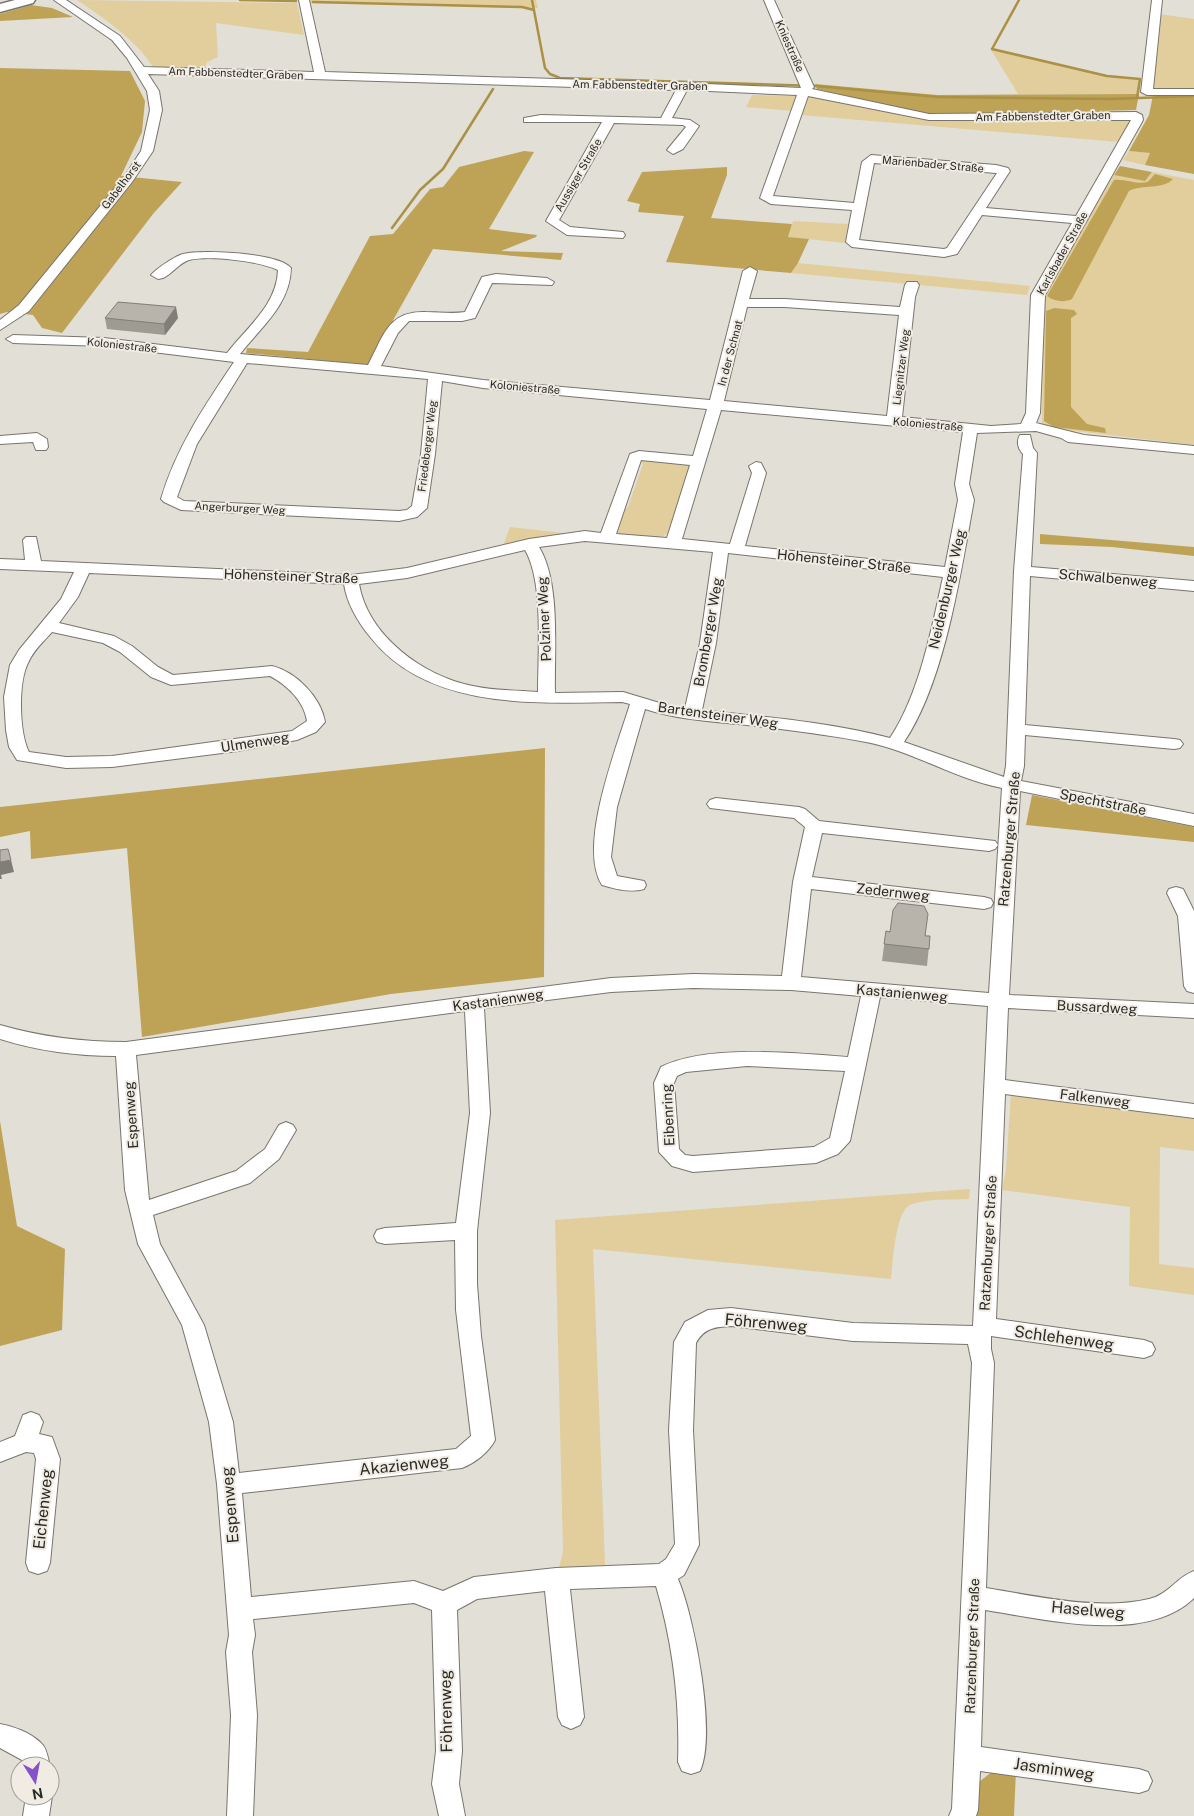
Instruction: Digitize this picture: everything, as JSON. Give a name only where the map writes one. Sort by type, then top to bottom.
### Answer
[{"type":"main road","points":[[0,8],[30,0]]},
{"type":"street","points":[[304,0],[320,76]]},
{"type":"street","name":"Kniestraße","points":[[769,0],[807,88]]},
{"type":"street","points":[[1157,0],[1147,92],[1194,92]]},
{"type":"street","name":"Gabelhorst","points":[[9,338],[24,308],[128,179],[147,151],[156,110],[153,90],[142,70],[116,38],[78,11],[54,1]]},
{"type":"street","name":"Am Fabbenstedter Graben","points":[[142,70],[807,88],[929,117],[1136,116]]},
{"type":"street","points":[[665,121],[684,86]]},
{"type":"street","points":[[807,88],[802,96],[766,198],[858,208]]},
{"type":"street","name":"Karlsbader Straße","points":[[1025,437],[1033,413],[1037,297],[1137,120],[1136,116]]},
{"type":"street","name":"Aussiger Straße","points":[[528,120],[541,118],[665,121],[686,122],[693,126],[679,146],[673,150]]},
{"type":"street","name":"Aussiger Straße","points":[[610,120],[552,221],[567,231],[619,236]]},
{"type":"street","name":"Marienbader Straße","points":[[871,159],[1004,171],[980,211],[952,251],[944,253],[852,242],[868,162],[871,159]]},
{"type":"street","points":[[980,211],[1080,220]]},
{"type":"street","points":[[158,275],[169,271],[176,261],[196,255],[268,261],[285,268],[284,288],[237,358]]},
{"type":"street","name":"In der Schnat","points":[[716,404],[750,271]]},
{"type":"street","points":[[372,370],[399,320],[411,316],[461,319],[470,315],[487,280],[496,278],[547,282]]},
{"type":"street","name":"Liegnitzer Weg","points":[[894,421],[912,285]]},
{"type":"street","name":"In der Schnat","points":[[743,302],[820,305]]},
{"type":"street","name":"Liegnitzer Weg","points":[[820,305],[907,312]]},
{"type":"street","name":"Gabelhorst","points":[[0,326],[24,308]]},
{"type":"street","name":"Koloniestraße","points":[[0,326],[9,338],[59,339],[435,376],[483,384],[991,430],[1025,437]]},
{"type":"street","name":"Angerburger Weg","points":[[237,358],[195,436],[172,484],[169,499],[181,505],[399,516],[412,514]]},
{"type":"street","name":"Friedeberger Weg","points":[[412,514],[419,508],[428,454],[435,376]]},
{"type":"street","points":[[673,543],[716,404]]},
{"type":"street","points":[[1033,413],[1044,434]]},
{"type":"street","name":"Neidenburger Weg","points":[[894,744],[908,721],[924,681],[952,575],[966,500],[962,484],[971,428]]},
{"type":"street","points":[[1044,434],[1035,450],[1025,437],[1044,434],[1194,450]]},
{"type":"street","points":[[0,440],[37,437],[40,439],[40,447]]},
{"type":"street","name":"Ratzenburger Straße","points":[[962,1816],[965,1810],[968,1757],[983,1363],[978,1348],[981,1330],[996,1086],[1002,922],[1012,799],[1011,784],[1015,766],[1020,592],[1023,581],[1025,437]]},
{"type":"street","points":[[607,537],[635,457],[640,455],[698,461]]},
{"type":"street","points":[[728,550],[748,505],[759,473],[756,466]]},
{"type":"street","name":"Hohensteiner Straße","points":[[0,564],[351,580],[407,573],[556,538],[607,537],[943,571],[952,575]]},
{"type":"street","points":[[31,540],[33,565]]},
{"type":"street","name":"Polziner Weg","points":[[530,544],[540,562],[545,595],[547,698]]},
{"type":"street","name":"Bromberger Weg","points":[[692,714],[728,550]]},
{"type":"street","name":"Ulmenweg","points":[[47,626],[98,636],[125,648],[155,674],[171,680],[272,671],[284,675],[316,712],[316,722],[297,736],[158,757],[110,761],[44,762],[22,756],[15,746],[11,695],[13,673],[25,651],[68,601],[84,567]]},
{"type":"street","name":"Schwalbenweg","points":[[1022,571],[1194,586]]},
{"type":"street","name":"Bartensteiner Weg","points":[[351,580],[354,599],[372,629],[388,649],[409,664],[439,680],[471,691],[547,698],[603,696],[639,701],[671,712],[827,730],[894,744],[990,780],[1011,784]]},
{"type":"street","points":[[637,885],[609,881],[602,857],[608,808],[639,701]]},
{"type":"street","points":[[1016,729],[1174,744]]},
{"type":"street","name":"Spechtstraße","points":[[1011,784],[1194,820]]},
{"type":"street","points":[[716,804],[799,813],[814,826],[989,846]]},
{"type":"street","points":[[791,983],[802,882],[814,826]]},
{"type":"street","name":"Zedernweg","points":[[802,882],[984,902]]},
{"type":"street","points":[[1176,893],[1187,916],[1194,986]]},
{"type":"street","name":"Kastanienweg","points":[[0,1032],[25,1041],[68,1048],[126,1050],[611,985],[693,981],[791,983],[1000,1000]]},
{"type":"street","name":"Eibenring","points":[[856,1065],[798,1060],[748,1059],[682,1065],[668,1072],[664,1083],[669,1152],[679,1160],[693,1164],[816,1155],[832,1150],[840,1141],[872,990]]},
{"type":"street","name":"Bussardweg","points":[[1000,1000],[1179,1012],[1194,1010]]},
{"type":"street","name":"Akazienweg","points":[[229,1484],[462,1458],[483,1440],[468,1332],[466,1231],[479,1132],[481,1093],[474,1004]]},
{"type":"street","name":"Espenweg","points":[[126,1050],[136,1190],[140,1211],[149,1244],[193,1325],[205,1360],[221,1422],[229,1484],[242,1636],[239,1652],[244,1715],[240,1816]]},
{"type":"street","name":"Falkenweg","points":[[996,1086],[1194,1111]]},
{"type":"street","points":[[140,1211],[243,1177],[272,1154],[286,1130]]},
{"type":"street","points":[[385,1236],[466,1231]]},
{"type":"street","name":"Föhrenweg","points":[[664,1575],[675,1567],[687,1545],[682,1430],[685,1342],[693,1328],[708,1319],[731,1317],[853,1332],[925,1333],[958,1336],[981,1330]]},
{"type":"street","name":"Schlehenweg","points":[[981,1330],[1144,1349]]},
{"type":"street","name":"Eichenweg","points":[[0,1452],[28,1432],[44,1444],[48,1460],[38,1564]]},
{"type":"street","points":[[239,1609],[414,1592],[435,1598],[444,1605],[452,1598],[474,1588],[556,1579],[664,1575],[671,1592],[690,1674],[693,1724],[691,1762]]},
{"type":"street","points":[[556,1579],[571,1717]]},
{"type":"street","name":"Haselweg","points":[[973,1597],[1108,1614],[1143,1614],[1169,1604],[1194,1582]]},
{"type":"street","name":"Föhrenweg","points":[[444,1605],[449,1751],[445,1766],[446,1802],[452,1816]]},
{"type":"street","points":[[0,1736],[8,1737],[33,1752],[34,1756]]},
{"type":"street","name":"Jasminweg","points":[[968,1757],[1139,1781]]},
{"type":"shaded area","points":[[77,0],[297,3],[304,35],[216,23],[218,57],[207,62],[204,71],[154,68],[129,39],[109,22]]},
{"type":"shaded area","points":[[307,0],[536,0],[538,8],[308,3]]},
{"type":"shaded area","points":[[31,5],[52,8],[73,17],[0,21],[0,14]]},
{"type":"shaded area","points":[[1159,14],[1194,19],[1194,91],[1151,91]]},
{"type":"shaded area","points":[[990,48],[1107,76],[1140,78],[1139,94],[1018,94]]},
{"type":"shaded area","points":[[0,68],[130,71],[145,101],[142,132],[121,176],[182,182],[153,214],[62,333],[42,328],[33,315],[7,312],[0,314]]},
{"type":"shaded area","points":[[815,84],[937,95],[1139,94],[1136,110],[930,115],[817,89]]},
{"type":"shaded area","points":[[1163,93],[1194,93],[1194,174],[1145,165],[1150,153],[1129,151],[1149,115],[1153,95]]},
{"type":"shaded area","points":[[752,95],[797,96],[793,111],[746,107]]},
{"type":"shaded area","points":[[809,95],[929,119],[1133,118],[1119,142],[801,115]]},
{"type":"shaded area","points":[[524,151],[534,152],[489,229],[537,235],[501,251],[563,253],[561,260],[433,249],[368,365],[246,353],[247,348],[308,352],[370,236],[393,234],[430,189],[443,187],[459,167]]},
{"type":"shaded area","points":[[1129,151],[1150,153],[1145,165],[1123,160]]},
{"type":"shaded area","points":[[1120,166],[1152,172],[1145,181],[1114,175]]},
{"type":"shaded area","points":[[727,167],[727,175],[711,218],[792,224],[788,237],[809,239],[798,263],[791,273],[666,262],[684,216],[638,212],[640,204],[627,201],[642,172]]},
{"type":"shaded area","points":[[1152,172],[1194,180],[1194,445],[1050,428],[1042,423],[1043,297],[1114,175],[1145,181]]},
{"type":"shaded area","points":[[1155,174],[1173,179],[1164,185],[1129,191],[1072,299],[1059,301],[1047,296],[1114,180],[1143,183]]},
{"type":"shaded area","points":[[793,221],[848,224],[845,243],[788,237]]},
{"type":"shaded area","points":[[798,263],[1030,286],[1027,295],[791,273]]},
{"type":"shaded area","points":[[1054,308],[1074,310],[1077,314],[1071,318],[1071,407],[1087,424],[1105,428],[1106,433],[1054,427],[1044,421],[1046,311]]},
{"type":"shaded area","points":[[645,459],[690,465],[671,531],[665,535],[653,538],[619,534],[617,532],[643,464],[641,461]]},
{"type":"shaded area","points":[[510,527],[564,533],[563,535],[503,546]]},
{"type":"shaded area","points":[[1040,534],[1194,547],[1194,556],[1112,547],[1040,544]]},
{"type":"shaded area","points":[[545,748],[544,977],[391,994],[142,1037],[127,848],[31,859],[30,831],[0,837],[0,807]]},
{"type":"shaded area","points":[[1032,795],[1194,827],[1194,842],[1026,825]]},
{"type":"shaded area","points":[[1011,1092],[1194,1115],[1194,1151],[1160,1147],[1159,1264],[1194,1268],[1194,1295],[1129,1286],[1130,1207],[1002,1190],[1006,1170]]},
{"type":"shaded area","points":[[0,1121],[17,1226],[65,1249],[62,1330],[0,1346]]},
{"type":"shaded area","points":[[970,1189],[969,1199],[924,1201],[910,1205],[905,1210],[898,1227],[891,1279],[593,1249],[605,1565],[559,1568],[563,1551],[555,1220]]},
{"type":"shaded area","points":[[1016,1770],[1014,1816],[974,1816],[975,1785],[993,1771]]},
{"type":"building","points":[[118,302],[176,307],[164,324],[105,318]]},
{"type":"building","points":[[8,849],[11,860],[0,862],[0,850]]},
{"type":"building","points":[[898,903],[924,906],[928,914],[925,936],[930,936],[929,949],[884,944],[886,931],[890,932],[893,910]]},
{"type":"waterway","points":[[240,0],[296,1]]},
{"type":"waterway","points":[[532,0],[534,10]]},
{"type":"waterway","points":[[1019,0],[992,49],[1107,76],[1140,79],[1137,98]]},
{"type":"waterway","points":[[313,2],[522,7],[534,10]]},
{"type":"waterway","points":[[534,10],[545,68],[550,74],[560,78],[816,86],[938,97],[1111,99],[1194,96]]},
{"type":"waterway","points":[[392,228],[420,190],[443,169],[493,89]]}]
